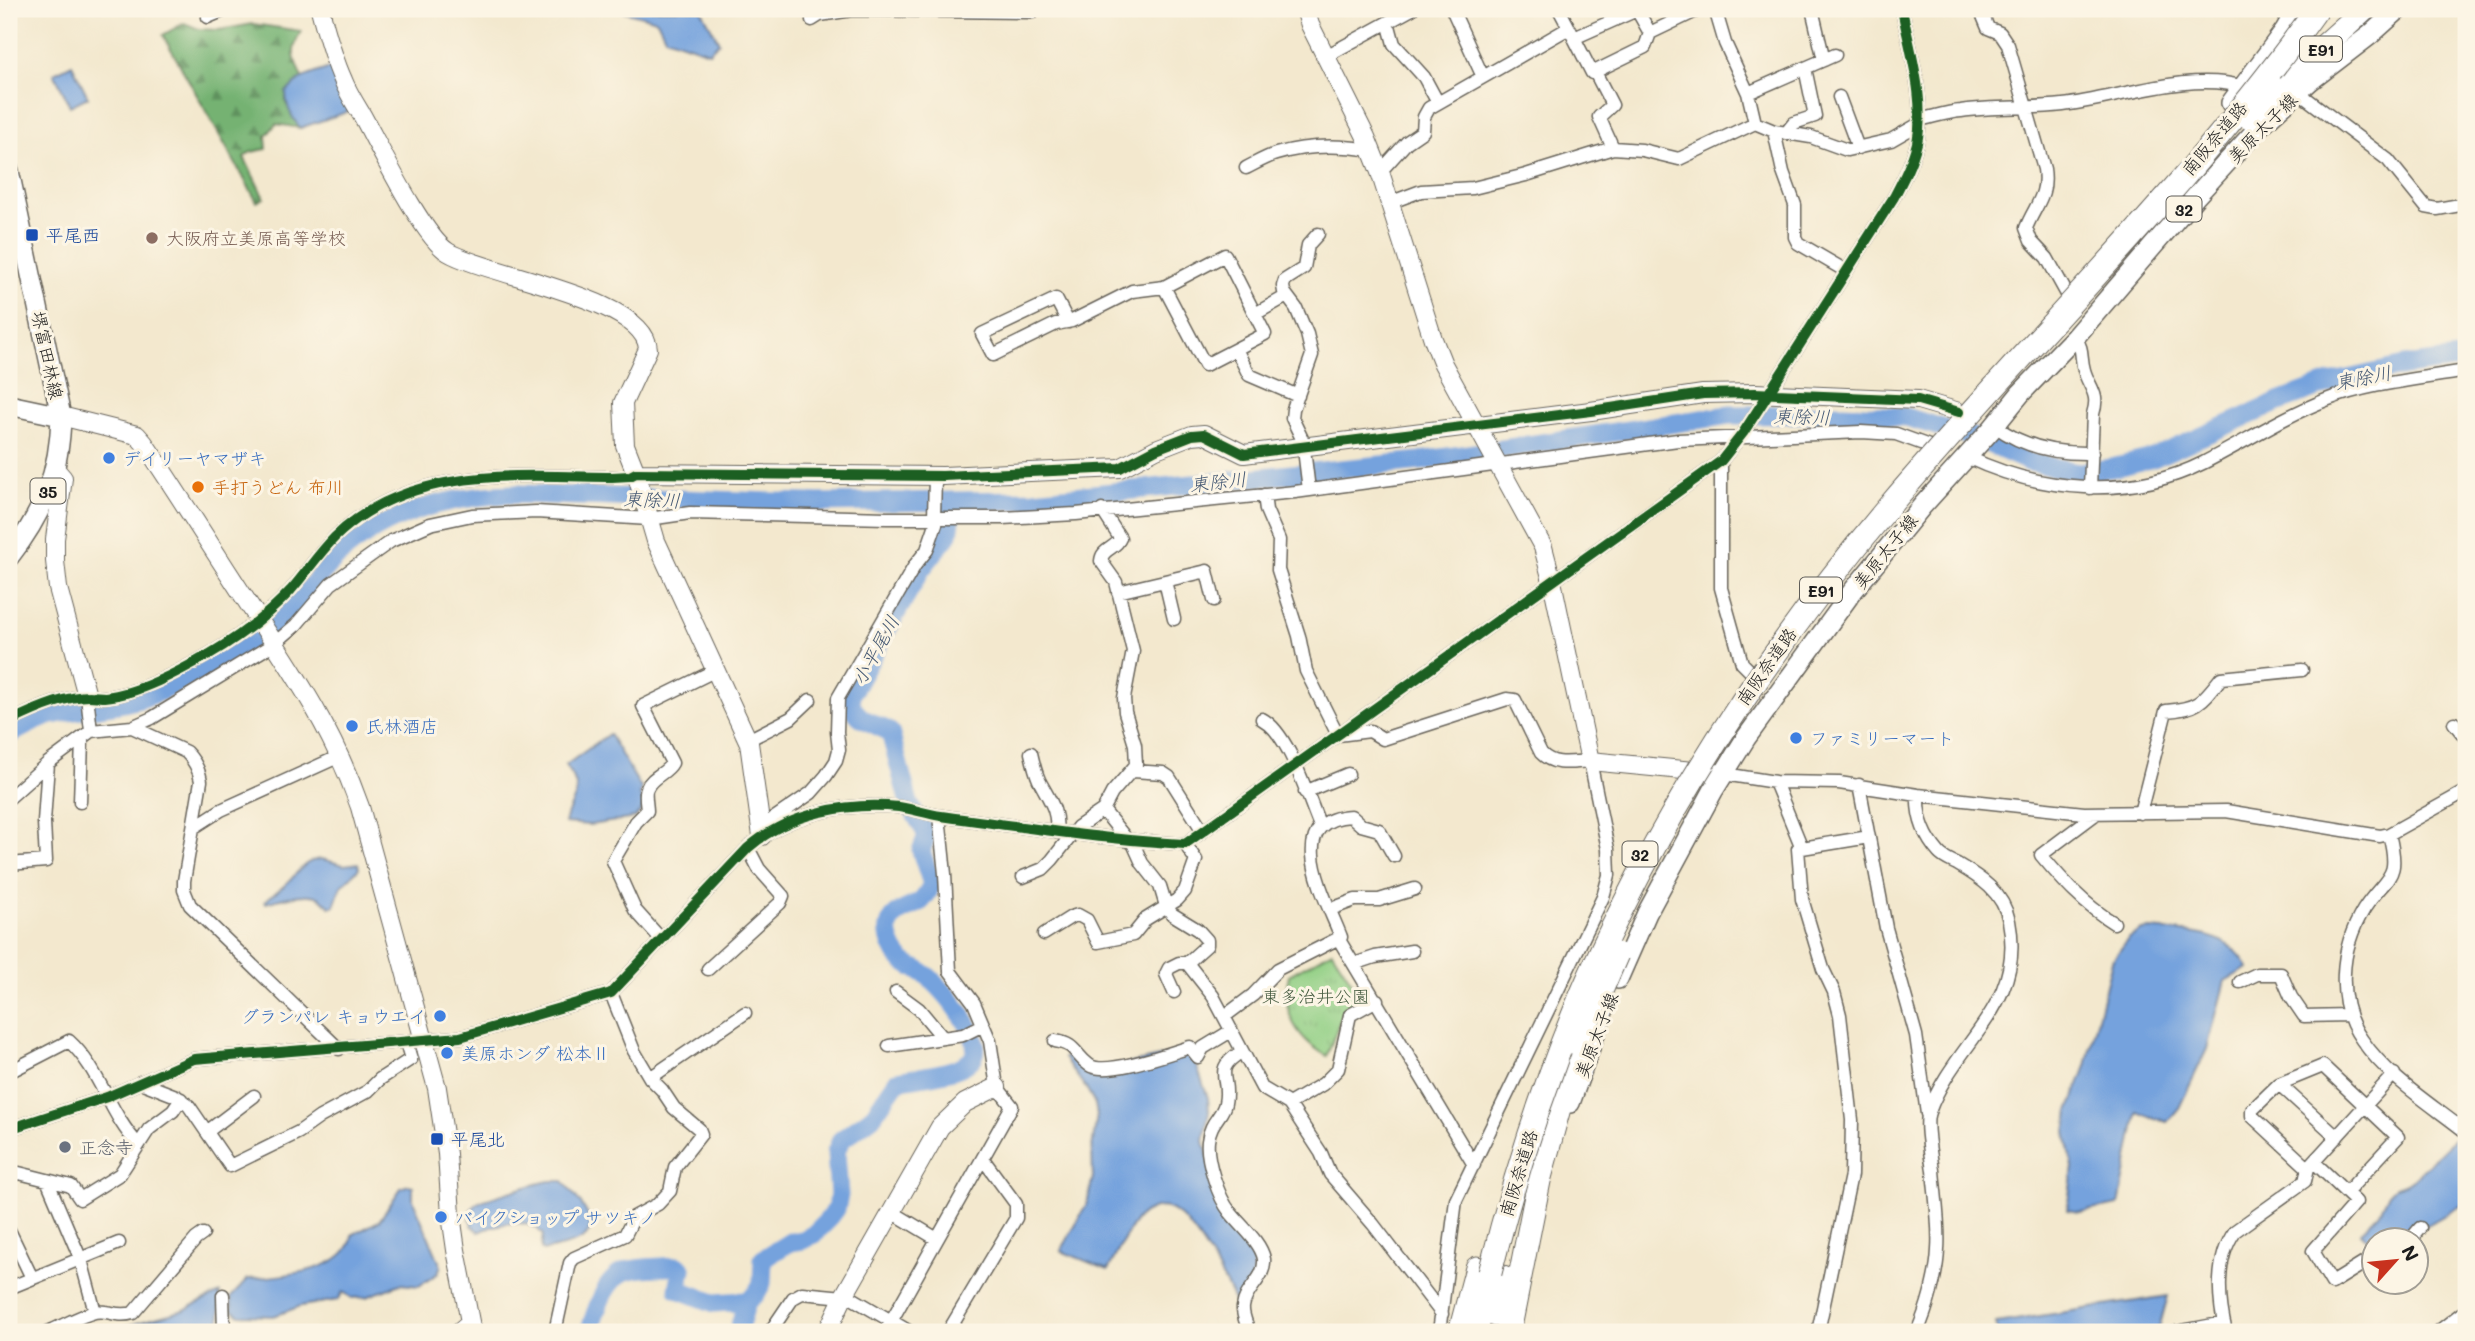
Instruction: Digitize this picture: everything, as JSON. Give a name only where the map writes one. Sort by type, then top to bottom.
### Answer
[{"type":"highway","name":"南阪奈道路","points":[[1476,1332],[1508,1203],[1529,1135],[1578,1001],[1618,915],[1680,801],[1726,724],[1782,642],[1891,504],[2204,152],[2286,52],[2317,9]]},
{"type":"highway","name":"E91","points":[[2287,91],[2341,9]]},
{"type":"highway","name":"E91","points":[[2287,91],[2365,9]]},
{"type":"highway","name":"南阪奈道路","points":[[1492,1332],[1503,1276],[1533,1169],[1575,1050],[1640,905],[1699,799],[1787,662],[1900,517],[2219,158],[2287,91]]},
{"type":"highway","points":[[1460,1332],[1504,1188],[1578,1001]]},
{"type":"highway","points":[[1509,1332],[1539,1181],[1575,1050]]},
{"type":"main road","name":"美原太子線","points":[[1467,1332],[1476,1291],[1511,1178],[1575,994],[1632,870],[1688,770],[1751,672],[1827,571],[1957,413],[2068,296],[2159,194],[2244,87],[2297,9]]},
{"type":"main road","name":"美原太子線","points":[[1516,1332],[1544,1198],[1565,1118],[1602,1012],[1647,913],[1746,738],[1852,592],[1923,505],[2021,393],[2075,337],[2196,195],[2261,125],[2287,91],[2370,35],[2399,9]]},
{"type":"main road","name":"堺富田林線","points":[[9,171],[61,416],[61,444],[56,470],[29,531],[9,557]]},
{"type":"main road","name":"堺富田林線","points":[[9,405],[61,416]]},
{"type":"street","points":[[208,17],[227,9]]},
{"type":"street","points":[[320,9],[346,87],[434,240],[447,252],[598,304],[638,327],[647,340],[648,349],[623,403],[625,445],[672,579],[748,740],[759,869],[783,896],[780,903],[708,969]]},
{"type":"street","points":[[812,20],[820,15],[852,10],[1033,12],[1034,9]]},
{"type":"street","points":[[1305,9],[1380,173],[1433,339],[1478,431],[1543,547],[1608,849],[1609,875],[1603,897],[1456,1200],[1439,1332]]},
{"type":"street","points":[[1325,56],[1412,9]]},
{"type":"street","points":[[1452,9],[1483,77]]},
{"type":"street","points":[[1559,9],[1612,105],[1599,117],[1613,148]]},
{"type":"street","points":[[1380,173],[1407,142],[1423,131],[1424,117],[1429,108],[1483,77],[1571,33],[1637,9],[1650,33]]},
{"type":"street","points":[[1595,72],[1645,47],[1650,33],[1700,9]]},
{"type":"street","points":[[1718,9],[1725,43],[1748,93],[1755,123]]},
{"type":"street","points":[[1748,93],[1830,57],[1812,9]]},
{"type":"street","points":[[757,837],[801,818],[842,808],[871,806],[901,807],[939,816],[1130,841],[1185,844],[1721,461],[1742,434],[1894,197],[1910,167],[1919,122],[1916,82],[1902,9]]},
{"type":"street","points":[[1980,9],[1988,28],[2000,33],[2008,45],[2046,181],[2041,201],[2026,228],[2031,241],[2047,258],[2068,296]]},
{"type":"street","points":[[1388,22],[1394,44],[1424,77],[1438,103]]},
{"type":"street","points":[[1780,132],[1794,123],[1815,117],[1805,68]]},
{"type":"street","points":[[1389,203],[1421,191],[1473,188],[1526,176],[1613,148],[1642,150],[1679,159],[1755,123],[1780,132],[1811,137],[1847,150],[1891,140],[1919,122],[1960,111],[2026,109],[2179,83],[2226,82],[2244,87]]},
{"type":"street","points":[[2287,91],[2388,160],[2426,207],[2437,209],[2466,205]]},
{"type":"street","points":[[1839,97],[1858,148]]},
{"type":"street","points":[[1780,132],[1783,172],[1795,205],[1795,237],[1798,243],[1846,271]]},
{"type":"street","points":[[1246,168],[1276,154],[1314,148],[1349,146],[1371,150]]},
{"type":"street","points":[[1309,490],[1303,441],[1292,418],[1312,355],[1307,334],[1283,286],[1285,280],[1304,268],[1308,245],[1318,234]]},
{"type":"street","points":[[1068,322],[1056,299],[982,334],[993,355],[1056,324],[1068,322],[1132,291],[1164,286],[1225,255],[1265,334],[1205,365],[1164,286]]},
{"type":"street","points":[[1255,314],[1287,296]]},
{"type":"street","points":[[2075,337],[2082,346],[2084,370],[2093,386],[2096,404],[2093,414],[2090,488]]},
{"type":"street","points":[[1236,349],[1250,375],[1298,396]]},
{"type":"street","points":[[1970,454],[1986,466],[2043,482],[2090,488],[2128,486],[2203,463],[2296,412],[2354,391],[2466,372]]},
{"type":"street","points":[[9,798],[88,732],[132,727],[152,718],[267,631],[289,592],[336,537],[368,512],[410,493],[470,478],[935,476],[1120,468],[1156,449],[1192,435],[1204,435],[1244,454],[1478,431],[1703,394],[1765,398],[1918,400],[1957,413]]},
{"type":"street","points":[[61,416],[137,435],[144,443],[300,681],[340,756],[360,807],[443,1118],[451,1215],[471,1326],[455,1332]]},
{"type":"street","points":[[1993,428],[2012,438],[2066,454],[2092,453]]},
{"type":"street","points":[[9,722],[36,709],[105,697],[154,682],[224,645],[296,625],[338,578],[391,541],[430,524],[472,515],[536,512],[648,516],[690,513],[1002,518],[1309,490],[1678,440],[1742,434],[1884,433],[1932,443]]},
{"type":"street","points":[[1721,461],[1721,588],[1742,663],[1751,672]]},
{"type":"street","points":[[56,470],[63,478],[55,539],[58,588],[87,700],[88,732],[80,802]]},
{"type":"street","points":[[9,1129],[107,1097],[194,1059],[460,1037],[611,993],[757,837],[811,793],[836,761],[839,750],[838,698],[915,565],[927,550],[936,518],[935,476]]},
{"type":"street","points":[[1264,495],[1266,510],[1279,540],[1278,570],[1299,636],[1306,671],[1338,735]]},
{"type":"street","points":[[1023,877],[1043,869],[1078,827],[1102,810],[1121,781],[1133,771],[1137,759],[1125,712],[1133,651],[1116,582],[1101,561],[1105,551],[1118,543],[1120,538],[1102,510]]},
{"type":"street","points":[[1118,592],[1207,571],[1214,600]]},
{"type":"street","points":[[1165,581],[1174,619]]},
{"type":"street","points":[[661,939],[635,910],[613,861],[636,822],[648,811],[648,785],[669,769],[672,763],[643,706],[716,670]]},
{"type":"street","points":[[2140,813],[2166,712],[2197,706],[2221,678],[2302,670]]},
{"type":"street","points":[[1338,735],[1370,731],[1384,739],[1507,699],[1515,700],[1541,753],[1555,763],[1590,761],[1724,774],[1775,782],[1859,785],[1917,795],[2097,813],[2226,811],[2380,836],[2389,834],[2466,791]]},
{"type":"street","points":[[748,740],[791,718],[810,700]]},
{"type":"street","points":[[1262,719],[1276,730],[1320,827]]},
{"type":"street","points":[[2454,723],[2466,738]]},
{"type":"street","points":[[132,727],[186,752],[197,766],[201,781],[184,881],[184,891],[190,905],[339,1049]]},
{"type":"street","points":[[1031,753],[1038,778],[1055,809],[1056,832]]},
{"type":"street","points":[[193,828],[214,817],[221,810],[340,756]]},
{"type":"street","points":[[9,864],[46,861],[44,822],[48,763]]},
{"type":"street","points":[[1133,771],[1163,773],[1169,777],[1203,831]]},
{"type":"street","points":[[1306,792],[1348,774]]},
{"type":"street","points":[[1775,782],[1802,848]]},
{"type":"street","points":[[1859,785],[1886,929],[1916,1035],[1927,1114],[1939,1251],[1923,1318],[1917,1332]]},
{"type":"street","points":[[1917,795],[1921,824],[1940,854],[1986,881],[1998,897],[2009,919],[2012,946],[2000,1001],[1949,1072],[1927,1114]]},
{"type":"street","points":[[1102,810],[1130,841],[1142,863],[1160,886],[1166,906],[1172,914],[1198,930],[1207,940],[1207,945],[1187,963],[1169,968],[1166,974],[1174,992]]},
{"type":"street","points":[[2097,813],[2041,855],[2073,892],[2097,913],[2114,923]]},
{"type":"street","points":[[888,1326],[1012,1106],[998,1087],[990,1041],[974,1003],[950,971],[939,816]]},
{"type":"street","points":[[1225,1016],[1253,995],[1278,969],[1342,936],[1312,856],[1314,836],[1320,827],[1335,819],[1351,816],[1361,825],[1379,830],[1394,856]]},
{"type":"street","points":[[2389,834],[2395,857],[2393,871],[2364,909],[2347,952],[2342,978],[2349,1015],[2362,1041],[2393,1074],[2466,1132]]},
{"type":"street","points":[[1818,1332],[1851,1175],[1852,1120],[1840,1016],[1802,899],[1798,849],[1868,837]]},
{"type":"street","points":[[1044,934],[1078,915],[1087,920],[1098,942],[1133,935],[1146,919],[1177,900],[1185,891],[1196,860],[1185,844]]},
{"type":"street","points":[[1331,909],[1355,900],[1379,900],[1415,889]]},
{"type":"street","points":[[1338,938],[1474,1165]]},
{"type":"street","points":[[1354,964],[1375,957],[1412,951]]},
{"type":"street","points":[[1187,963],[1225,1016],[1241,1052],[1262,1088],[1289,1104],[1321,1153],[1330,1174],[1373,1224],[1442,1314]]},
{"type":"street","points":[[2240,982],[2257,974],[2281,974],[2291,997],[2304,1016],[2349,1015]]},
{"type":"street","points":[[896,992],[919,1009],[943,1038]]},
{"type":"street","points":[[555,1332],[567,1275],[574,1258],[625,1235],[634,1217],[664,1198],[670,1191],[675,1167],[701,1134],[699,1129],[674,1108],[650,1078],[634,1051],[611,993]]},
{"type":"street","points":[[1289,1104],[1323,1084],[1338,1069],[1350,1015],[1377,1000]]},
{"type":"street","points":[[650,1078],[745,1013]]},
{"type":"street","points":[[889,1046],[963,1035],[983,1025]]},
{"type":"street","points":[[1055,1041],[1067,1042],[1090,1065],[1098,1068],[1123,1066],[1190,1048],[1198,1057],[1203,1048],[1231,1031]]},
{"type":"street","points":[[9,1072],[69,1041],[87,1062],[129,1135],[138,1144]]},
{"type":"street","points":[[141,1082],[181,1099],[189,1106],[208,1130],[230,1166],[299,1132],[320,1117],[368,1091],[380,1079],[411,1059],[405,1042]]},
{"type":"street","points":[[1241,1052],[1228,1060],[1224,1070],[1225,1104],[1210,1126],[1207,1144],[1222,1201],[1260,1248],[1264,1259],[1262,1275],[1245,1298],[1242,1310],[1249,1332]]},
{"type":"street","points":[[2347,1192],[2398,1138],[2323,1066],[2278,1084],[2252,1110],[2252,1116],[2356,1202],[2313,1251],[2332,1283],[2360,1266]]},
{"type":"street","points":[[2176,1332],[2225,1328],[2219,1296],[2228,1241],[2235,1231],[2305,1181],[2311,1165],[2393,1074]]},
{"type":"street","points":[[2278,1084],[2337,1137]]},
{"type":"street","points":[[827,1332],[844,1296],[940,1127],[965,1103],[998,1087]]},
{"type":"street","points":[[208,1130],[254,1096]]},
{"type":"street","points":[[9,1177],[19,1173],[71,1186],[80,1199],[120,1174],[149,1129],[173,1111],[181,1099]]},
{"type":"street","points":[[948,1332],[1016,1218],[1016,1204],[983,1159]]},
{"type":"street","points":[[47,1180],[80,1260],[95,1312]]},
{"type":"street","points":[[892,1212],[937,1239]]},
{"type":"street","points":[[9,1230],[32,1278]]},
{"type":"street","points":[[48,1332],[95,1312],[121,1316],[138,1309],[204,1234]]},
{"type":"street","points":[[9,1288],[119,1243]]},
{"type":"street","points":[[770,1332],[793,1298],[802,1293],[844,1296],[888,1326],[910,1332]]},
{"type":"street","points":[[223,1295],[224,1332]]},
{"type":"street","points":[[2438,1332],[2466,1310]]},
{"type":"green space","points":[[184,23],[199,29],[219,30],[253,24],[301,31],[294,54],[302,78],[286,92],[286,103],[300,128],[276,124],[266,136],[267,149],[251,152],[244,157],[264,198],[257,202],[163,35]]},
{"type":"green space","name":"東多治井公園","points":[[1332,951],[1362,998],[1344,1009],[1327,1056],[1307,1041],[1293,1022],[1289,1012],[1287,988],[1289,975]]},
{"type":"water","points":[[616,9],[701,9],[719,42],[709,52],[665,37],[657,20]]},
{"type":"water","points":[[72,64],[88,97],[70,106],[54,73]]},
{"type":"water","points":[[332,67],[350,111],[300,128],[290,111],[286,92],[302,78]]},
{"type":"water","points":[[609,734],[641,788],[640,795],[645,806],[635,818],[590,825],[565,823],[576,796],[576,784],[566,765]]},
{"type":"water","points":[[322,859],[344,865],[358,863],[359,868],[341,887],[334,906],[330,907],[320,898],[310,895],[291,896],[266,903],[265,901],[305,865]]},
{"type":"water","points":[[2142,930],[2193,933],[2219,940],[2230,946],[2248,968],[2225,981],[2207,1049],[2179,1108],[2167,1122],[2137,1112],[2119,1205],[2080,1212],[2067,1210],[2073,1167],[2066,1132],[2069,1111],[2086,1066],[2112,961],[2128,939]]},
{"type":"water","points":[[1191,1050],[1208,1098],[1209,1111],[1204,1141],[1222,1210],[1255,1253],[1252,1280],[1238,1309],[1198,1237],[1188,1224],[1167,1208],[1151,1209],[1138,1218],[1108,1270],[1061,1251],[1087,1204],[1093,1177],[1092,1148],[1097,1115],[1088,1091],[1064,1058],[1073,1051],[1092,1072]]},
{"type":"water","points":[[2460,1133],[2466,1139],[2466,1203],[2426,1226],[2367,1226],[2380,1212],[2395,1187],[2417,1176]]},
{"type":"water","points":[[550,1181],[563,1181],[585,1210],[590,1226],[582,1239],[543,1251],[543,1235],[530,1225],[503,1224],[479,1232],[472,1226],[469,1213],[476,1204]]},
{"type":"water","points":[[413,1186],[413,1200],[441,1266],[437,1274],[419,1286],[400,1284],[367,1297],[352,1298],[343,1292],[338,1300],[301,1306],[274,1316],[240,1315],[232,1310],[231,1297],[248,1279],[309,1270],[338,1257],[348,1248],[352,1235],[379,1221],[401,1188]]},
{"type":"water","points":[[220,1293],[220,1332],[117,1332],[116,1329],[184,1310]]},
{"type":"water","points":[[2168,1296],[2158,1332],[1998,1332],[1996,1323]]},
{"type":"waterway","name":"東除川","points":[[9,735],[52,715],[121,704],[148,696],[206,669],[268,631],[336,558],[376,528],[421,509],[468,498],[517,494],[809,503],[1034,500],[1421,461],[1729,415],[1842,414],[1906,417],[1976,438],[2029,462],[2079,472],[2112,468],[2153,458],[2279,402],[2330,383],[2405,366],[2466,358]]},
{"type":"waterway","name":"小平尾川","points":[[589,1332],[606,1289],[618,1275],[632,1269],[677,1266],[682,1269],[678,1289],[714,1303],[747,1301],[756,1294],[762,1283],[763,1259],[790,1242],[803,1240],[814,1234],[836,1209],[839,1195],[836,1152],[841,1140],[872,1117],[897,1081],[954,1069],[969,1062],[975,1054],[971,1031],[955,1006],[930,978],[902,960],[891,943],[891,921],[902,911],[922,900],[932,884],[921,851],[927,835],[909,803],[890,732],[859,715],[850,696],[920,571],[949,534],[954,501]]},
{"type":"waterway","points":[[738,1332],[747,1301]]},
{"type":"cycle path","points":[[9,1129],[107,1097],[194,1059],[460,1037],[611,993],[748,848],[781,826],[819,812],[859,806],[899,807],[941,816],[1046,830],[1185,844],[1721,461],[1743,433],[1894,197],[1910,164],[1917,143],[1920,110],[1902,9]]},
{"type":"cycle path","points":[[9,722],[59,701],[118,695],[185,668],[231,641],[282,600],[335,537],[364,514],[396,497],[430,486],[466,480],[539,476],[612,477],[636,473],[943,476],[1120,468],[1156,449],[1192,435],[1204,434],[1244,454],[1591,411],[1703,394],[1755,393],[1918,400],[1959,412]]},
{"type":"place","name":"平尾西","points":[[32,235]]},
{"type":"place","name":"大阪府立美原高等学校","points":[[152,238]]},
{"type":"place","name":"デイリーヤマザキ","points":[[109,458]]},
{"type":"place","name":"手打うどん 布川","points":[[198,487]]},
{"type":"place","name":"氏林酒店","points":[[352,726]]},
{"type":"place","name":"ファミリーマート","points":[[1796,738]]},
{"type":"place","name":"グランパレ キョウエイ","points":[[440,1016]]},
{"type":"place","name":"美原ホンダ 松本Ⅱ","points":[[447,1053]]},
{"type":"place","name":"平尾北","points":[[437,1139]]},
{"type":"place","name":"正念寺","points":[[65,1147]]},
{"type":"place","name":"バイクショップ サツキノ","points":[[441,1217]]}]
